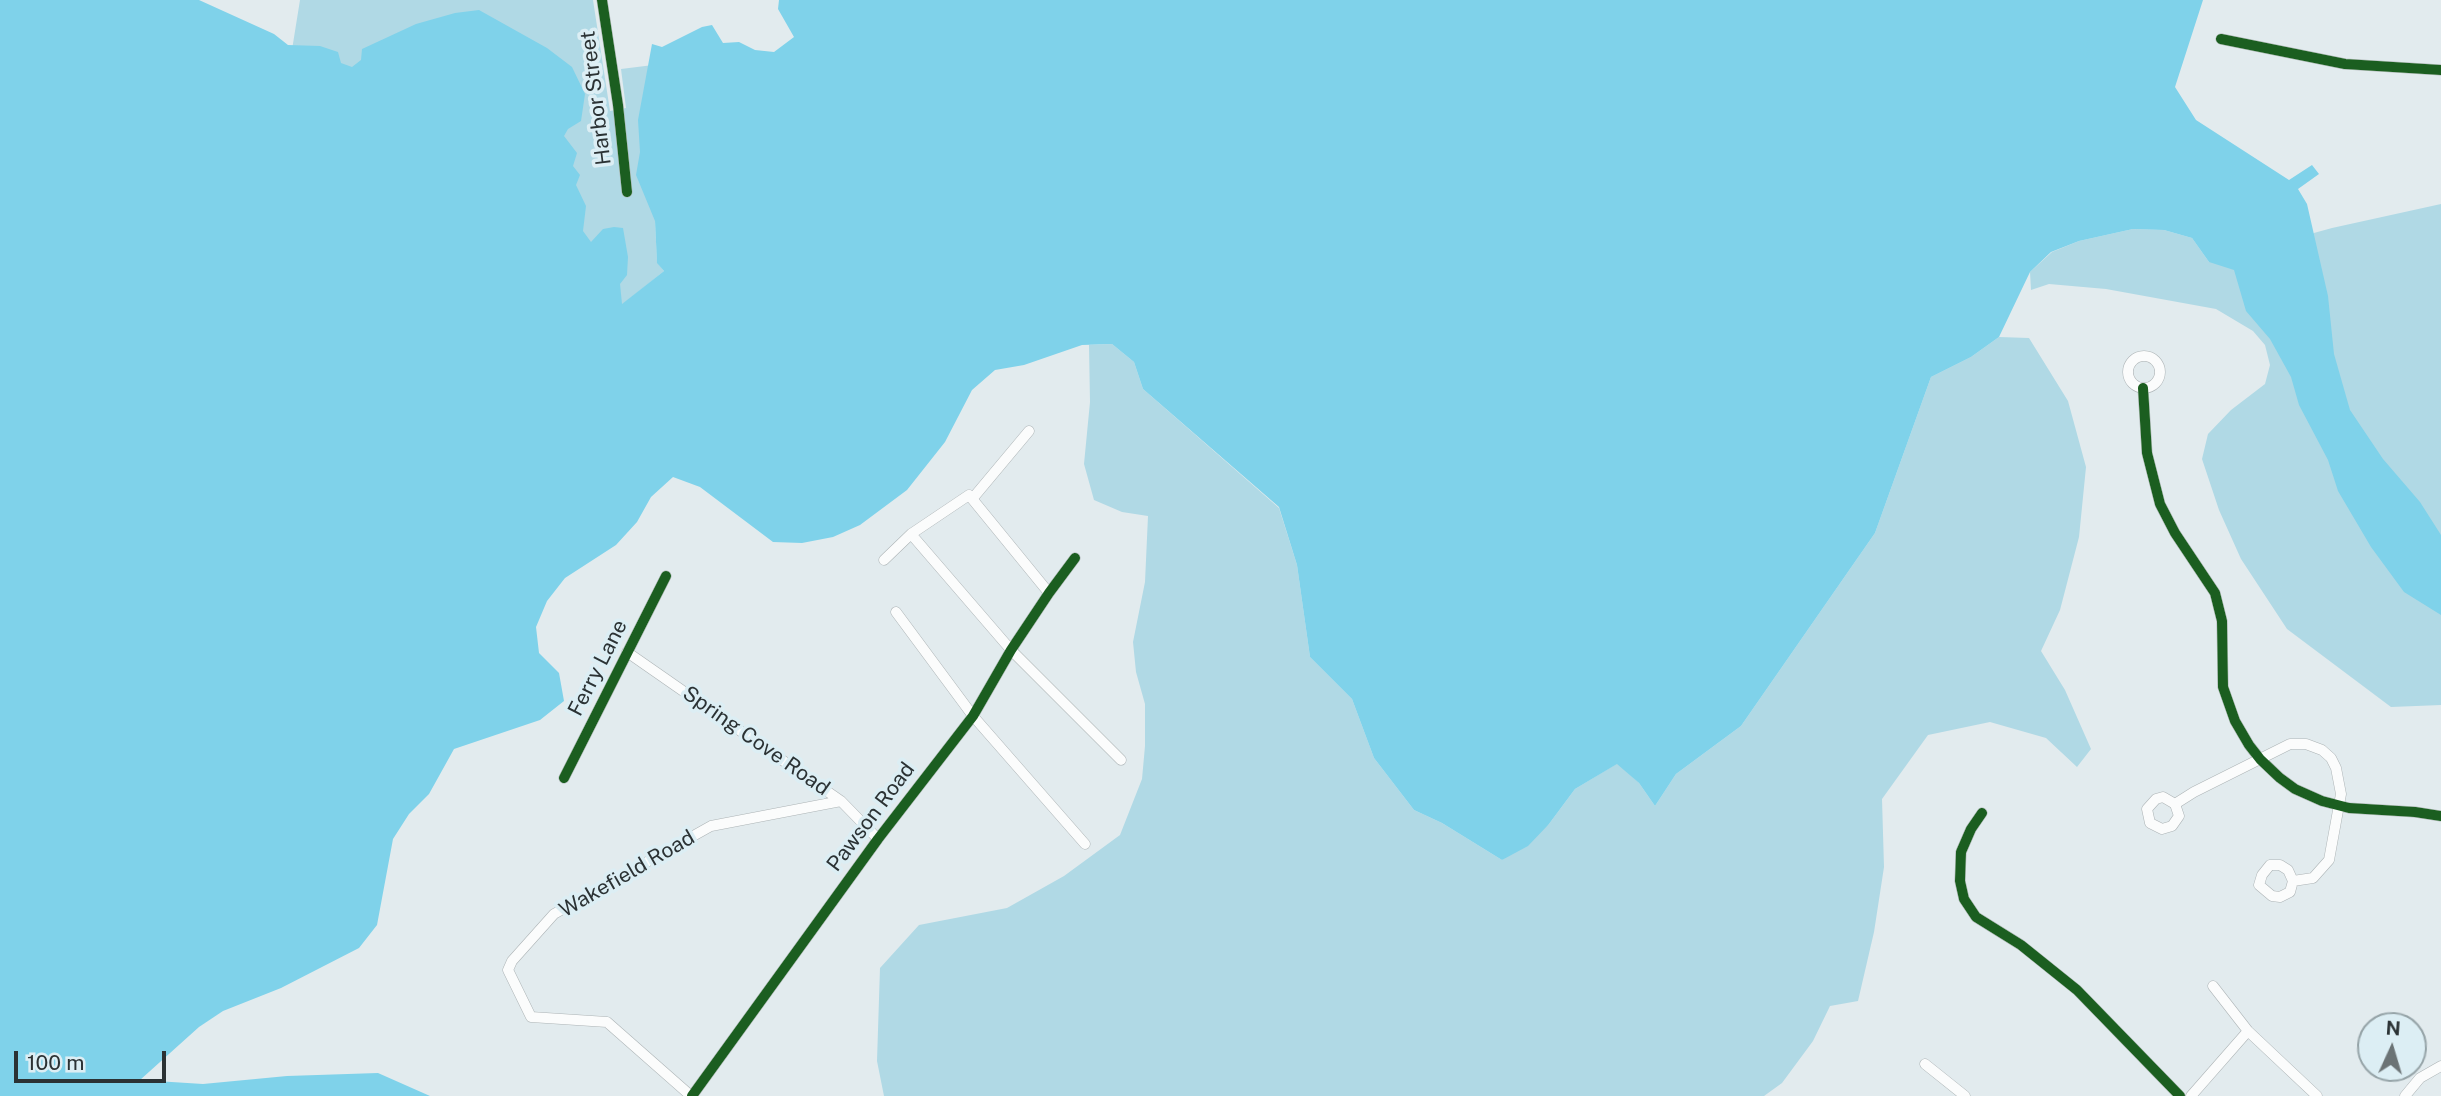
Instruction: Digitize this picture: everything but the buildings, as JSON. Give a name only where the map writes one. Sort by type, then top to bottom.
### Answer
[{"type":"street","name":"Harbor Street","points":[[603,0],[627,192]]},
{"type":"street","points":[[2221,39],[2345,64],[2441,70]]},
{"type":"street","points":[[2143,388],[2147,453],[2160,504],[2175,533],[2215,593],[2222,621],[2222,687],[2235,721],[2260,760],[2295,789],[2339,807],[2441,816]]},
{"type":"street","points":[[973,498],[1029,431]]},
{"type":"street","points":[[884,560],[911,534],[969,495],[1049,593]]},
{"type":"street","points":[[911,534],[1011,650],[1121,761]]},
{"type":"street","name":"Pawson Road","points":[[692,1096],[878,839],[973,716],[1011,650],[1075,558]]},
{"type":"street","name":"Ferry Lane","points":[[564,778],[666,576]]},
{"type":"street","points":[[896,612],[973,716],[1085,844]]},
{"type":"street","name":"Spring Cove Road","points":[[627,652],[841,801],[878,839]]},
{"type":"street","points":[[2175,804],[2290,744],[2306,744],[2322,750],[2331,758],[2339,778],[2339,807],[2329,860],[2313,878],[2293,881]]},
{"type":"street","name":"Wakefield Road","points":[[692,1096],[607,1022],[531,1017],[508,970],[512,961],[554,914],[711,826],[841,801]]},
{"type":"street","points":[[1982,813],[1961,852],[1960,881],[1965,899],[1976,917],[2021,945],[2077,990],[2180,1096]]},
{"type":"street","points":[[2213,986],[2248,1031],[2317,1096]]},
{"type":"street","points":[[2191,1096],[2248,1031]]},
{"type":"street","points":[[1925,1064],[1965,1096]]},
{"type":"street","points":[[2405,1096],[2420,1078],[2441,1066]]},
{"type":"shaded area","points":[[300,0],[593,0],[610,111],[626,108],[621,69],[661,64],[655,221],[657,262],[664,271],[622,305],[590,247],[358,69],[291,56]]},
{"type":"shaded area","points":[[2441,204],[2441,705],[2391,707],[2287,629],[2241,559],[2219,510],[2202,459],[2208,434],[2231,410],[2265,384],[2270,365],[2265,345],[2253,331],[2216,309],[2106,289],[2049,284],[2031,290],[2030,272],[2052,252],[2079,241],[2133,229],[2164,230],[2192,238],[2209,262],[2332,228]]},
{"type":"shaded area","points":[[1999,337],[2029,338],[2068,401],[2086,467],[2079,537],[2060,610],[2041,651],[2065,690],[2091,749],[2077,767],[2046,738],[1990,722],[1928,735],[1882,799],[1884,867],[1874,932],[1858,1001],[1830,1006],[1813,1041],[1782,1083],[1764,1096],[884,1096],[877,1061],[880,968],[919,925],[1007,908],[1064,876],[1120,835],[1142,779],[1145,704],[1136,672],[1133,642],[1145,582],[1148,516],[1122,512],[1094,500],[1084,464],[1090,402],[1089,345],[1112,344],[1134,362],[1143,389],[1279,508],[1297,565],[1310,657],[1352,699],[1374,758],[1414,810],[1442,823],[1502,860],[1549,824],[1575,789],[1618,763],[1639,783],[1655,806],[1676,774],[1741,726],[1875,533],[1931,377],[1971,357]]},
{"type":"water","points":[[0,0],[199,0],[274,34],[288,45],[320,46],[338,52],[341,63],[352,67],[361,60],[362,49],[416,24],[455,13],[479,10],[547,48],[572,67],[585,94],[581,121],[568,129],[564,136],[577,153],[573,166],[580,175],[576,185],[586,206],[583,231],[591,242],[603,229],[623,228],[628,257],[627,275],[620,284],[622,304],[664,271],[657,263],[655,221],[636,175],[640,152],[638,120],[652,44],[662,47],[702,27],[712,25],[723,43],[739,42],[755,50],[774,52],[794,37],[778,9],[779,0],[2203,0],[2175,87],[2196,120],[2289,180],[2312,165],[2319,174],[2298,189],[2307,204],[2328,296],[2334,354],[2350,410],[2383,459],[2420,502],[2441,535],[2441,615],[2404,592],[2371,547],[2338,491],[2328,460],[2299,405],[2291,377],[2270,339],[2246,311],[2234,270],[2209,262],[2192,238],[2164,230],[2133,229],[2079,241],[2051,252],[2030,272],[1999,337],[1971,357],[1931,377],[1875,533],[1741,726],[1676,774],[1655,806],[1639,783],[1617,764],[1575,789],[1549,824],[1528,846],[1502,860],[1442,823],[1414,810],[1374,758],[1352,699],[1310,657],[1297,565],[1279,507],[1143,389],[1134,362],[1112,344],[1082,345],[1024,365],[995,370],[972,390],[945,442],[907,490],[860,525],[833,537],[802,543],[773,542],[700,487],[673,477],[651,497],[637,522],[616,545],[565,578],[547,601],[536,627],[539,653],[559,673],[564,701],[540,720],[454,749],[429,794],[409,814],[393,839],[377,925],[359,948],[281,988],[223,1011],[199,1027],[140,1080],[203,1084],[287,1076],[378,1073],[430,1096],[0,1096]]},
{"type":"cycle path","points":[[602,0],[618,105],[627,192]]},
{"type":"cycle path","points":[[2221,39],[2345,64],[2441,70]]},
{"type":"cycle path","points":[[2143,388],[2147,453],[2160,504],[2175,533],[2215,593],[2222,621],[2223,687],[2235,721],[2249,745],[2280,778],[2295,789],[2322,801],[2349,808],[2441,816]]},
{"type":"cycle path","points":[[692,1096],[878,839],[973,716],[1011,650],[1075,558]]},
{"type":"cycle path","points":[[564,778],[666,576]]},
{"type":"cycle path","points":[[1982,813],[1961,852],[1960,881],[1964,899],[1976,917],[2021,945],[2077,990],[2180,1096]]}]
